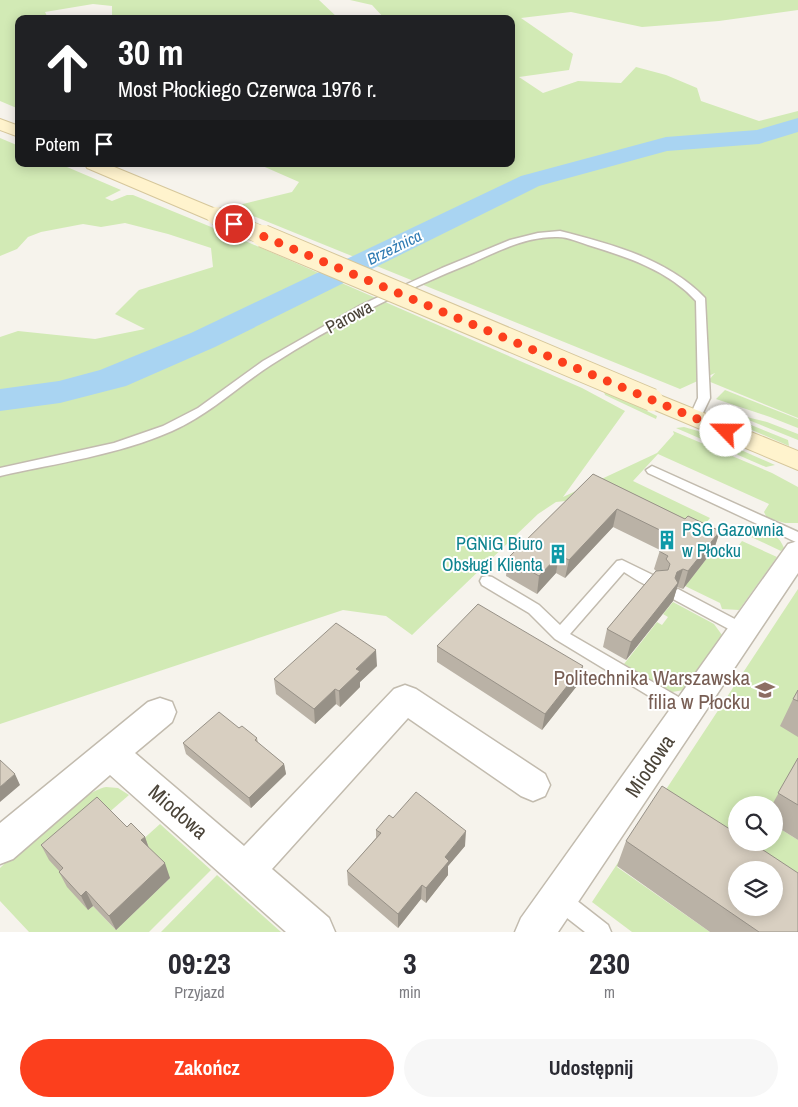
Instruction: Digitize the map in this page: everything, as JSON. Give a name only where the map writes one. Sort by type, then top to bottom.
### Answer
[{"type":"street","points":[[0,124],[15,130]]},
{"type":"street","points":[[100,167],[798,461]]},
{"type":"street","name":"Miodowa","points":[[536,932],[798,551]]},
{"type":"street","points":[[245,871],[405,699],[533,785]]},
{"type":"street","points":[[0,846],[160,712]]},
{"type":"street","name":"Miodowa","points":[[110,754],[315,932]]},
{"type":"lane","name":"Parowa","points":[[0,472],[117,446],[167,429],[202,411],[267,363],[364,308],[445,270],[513,242],[538,236],[560,234],[645,261],[687,285],[701,300],[704,398],[695,418]]},
{"type":"lane","points":[[652,470],[798,538]]},
{"type":"lane","points":[[560,635],[622,565],[656,583]]},
{"type":"lane","points":[[487,581],[534,609],[560,635],[688,711]]},
{"type":"lane","points":[[678,595],[743,630]]},
{"type":"lane","points":[[559,899],[601,932]]},
{"type":"green space","points":[[0,0],[319,0],[335,15],[112,15],[112,6],[93,4],[45,12],[46,15],[15,15],[15,107],[0,101]]},
{"type":"green space","points":[[350,0],[798,0],[798,10],[719,21],[642,27],[571,12],[521,18],[573,54],[569,70],[519,77],[543,93],[578,81],[621,83],[636,67],[666,75],[697,88],[701,101],[759,121],[798,111],[798,418],[708,381],[715,373],[680,389],[231,207],[292,192],[299,182],[265,167],[515,167],[515,15],[381,15],[372,5]]},
{"type":"green space","points":[[0,138],[15,144],[15,167],[67,167],[121,190],[105,198],[112,201],[127,195],[133,195],[243,240],[582,388],[625,411],[563,497],[657,453],[674,434],[673,431],[772,473],[798,487],[798,523],[785,523],[767,518],[764,512],[769,504],[658,454],[633,481],[710,518],[693,539],[575,500],[556,502],[538,514],[412,635],[386,616],[343,610],[0,724],[0,337],[18,331],[95,339],[145,329],[115,314],[139,290],[213,267],[211,248],[125,223],[101,227],[83,224],[41,232],[28,237],[17,249],[0,256]]},
{"type":"green space","points":[[725,390],[798,419],[798,428],[716,399]]},
{"type":"green space","points":[[607,391],[657,416],[656,419],[605,395],[604,392]]},
{"type":"green space","points":[[717,411],[788,440],[789,446],[722,417]]},
{"type":"green space","points":[[734,414],[767,422],[798,434],[798,440]]},
{"type":"green space","points":[[684,427],[698,431],[775,465],[766,467],[676,428]]},
{"type":"green space","points":[[752,528],[767,530],[779,539],[784,548],[781,551],[747,535]]},
{"type":"green space","points":[[742,541],[777,557],[739,610],[722,609],[720,603],[685,586],[714,549],[730,557]]},
{"type":"green space","points":[[798,589],[798,760],[778,796],[728,796],[728,832],[665,791]]},
{"type":"green space","points":[[673,602],[714,624],[722,635],[684,690],[672,692],[624,664],[657,622],[662,625],[668,617],[663,614]]},
{"type":"green space","points":[[106,787],[118,788],[129,795],[106,815],[70,883],[88,910],[93,906],[116,930],[170,878],[140,842],[160,824],[211,870],[149,932],[29,932],[0,901],[0,868],[67,810],[95,791]]},
{"type":"green space","points":[[658,802],[617,867],[710,932],[632,932],[592,902]]},
{"type":"green space","points":[[783,831],[798,840],[798,877],[783,868],[783,861],[773,861],[757,851],[783,851]]},
{"type":"green space","points":[[217,875],[281,932],[161,932]]},
{"type":"building","points":[[593,474],[685,519],[688,516],[720,531],[688,571],[683,569],[677,572],[675,578],[678,583],[631,642],[607,629],[656,571],[668,570],[670,564],[666,559],[668,556],[659,551],[672,536],[617,509],[569,560],[559,555],[539,576],[508,558]]},
{"type":"building","points":[[478,604],[583,666],[545,714],[437,646]]},
{"type":"building","points":[[336,623],[376,650],[356,669],[360,671],[339,691],[335,689],[314,709],[274,679]]},
{"type":"building","points":[[798,690],[798,701],[793,699]]},
{"type":"building","points":[[219,712],[239,728],[242,726],[257,738],[255,740],[284,764],[249,798],[183,743]]},
{"type":"building","points":[[798,758],[798,805],[778,793]]},
{"type":"building","points":[[0,760],[15,774],[0,787]]},
{"type":"building","points":[[662,786],[728,828],[728,851],[765,851],[780,861],[728,861],[728,911],[626,841]]},
{"type":"building","points":[[416,792],[466,831],[445,857],[449,861],[426,888],[422,885],[398,914],[347,871],[381,833],[376,830],[389,815],[393,818]]},
{"type":"building","points":[[97,797],[127,827],[131,823],[145,837],[141,840],[165,863],[109,916],[86,891],[81,896],[59,872],[63,868],[41,845]]},
{"type":"building","points":[[783,863],[798,873],[798,932],[759,932],[736,916],[783,916]]},
{"type":"waterway","name":"Brzeźnica","points":[[0,400],[60,392],[113,378],[203,340],[530,181],[666,144],[759,137],[798,125]]},
{"type":"place","name":"PSG Gazownia w Płocku","points":[[667,540]]},
{"type":"place","name":"PGNiG Biuro Obsługi Klienta","points":[[558,554]]},
{"type":"place","name":"Politechnika Warszawska filia w Płocku","points":[[765,690]]},
{"type":"route","points":[[234,224],[726,431]]}]
